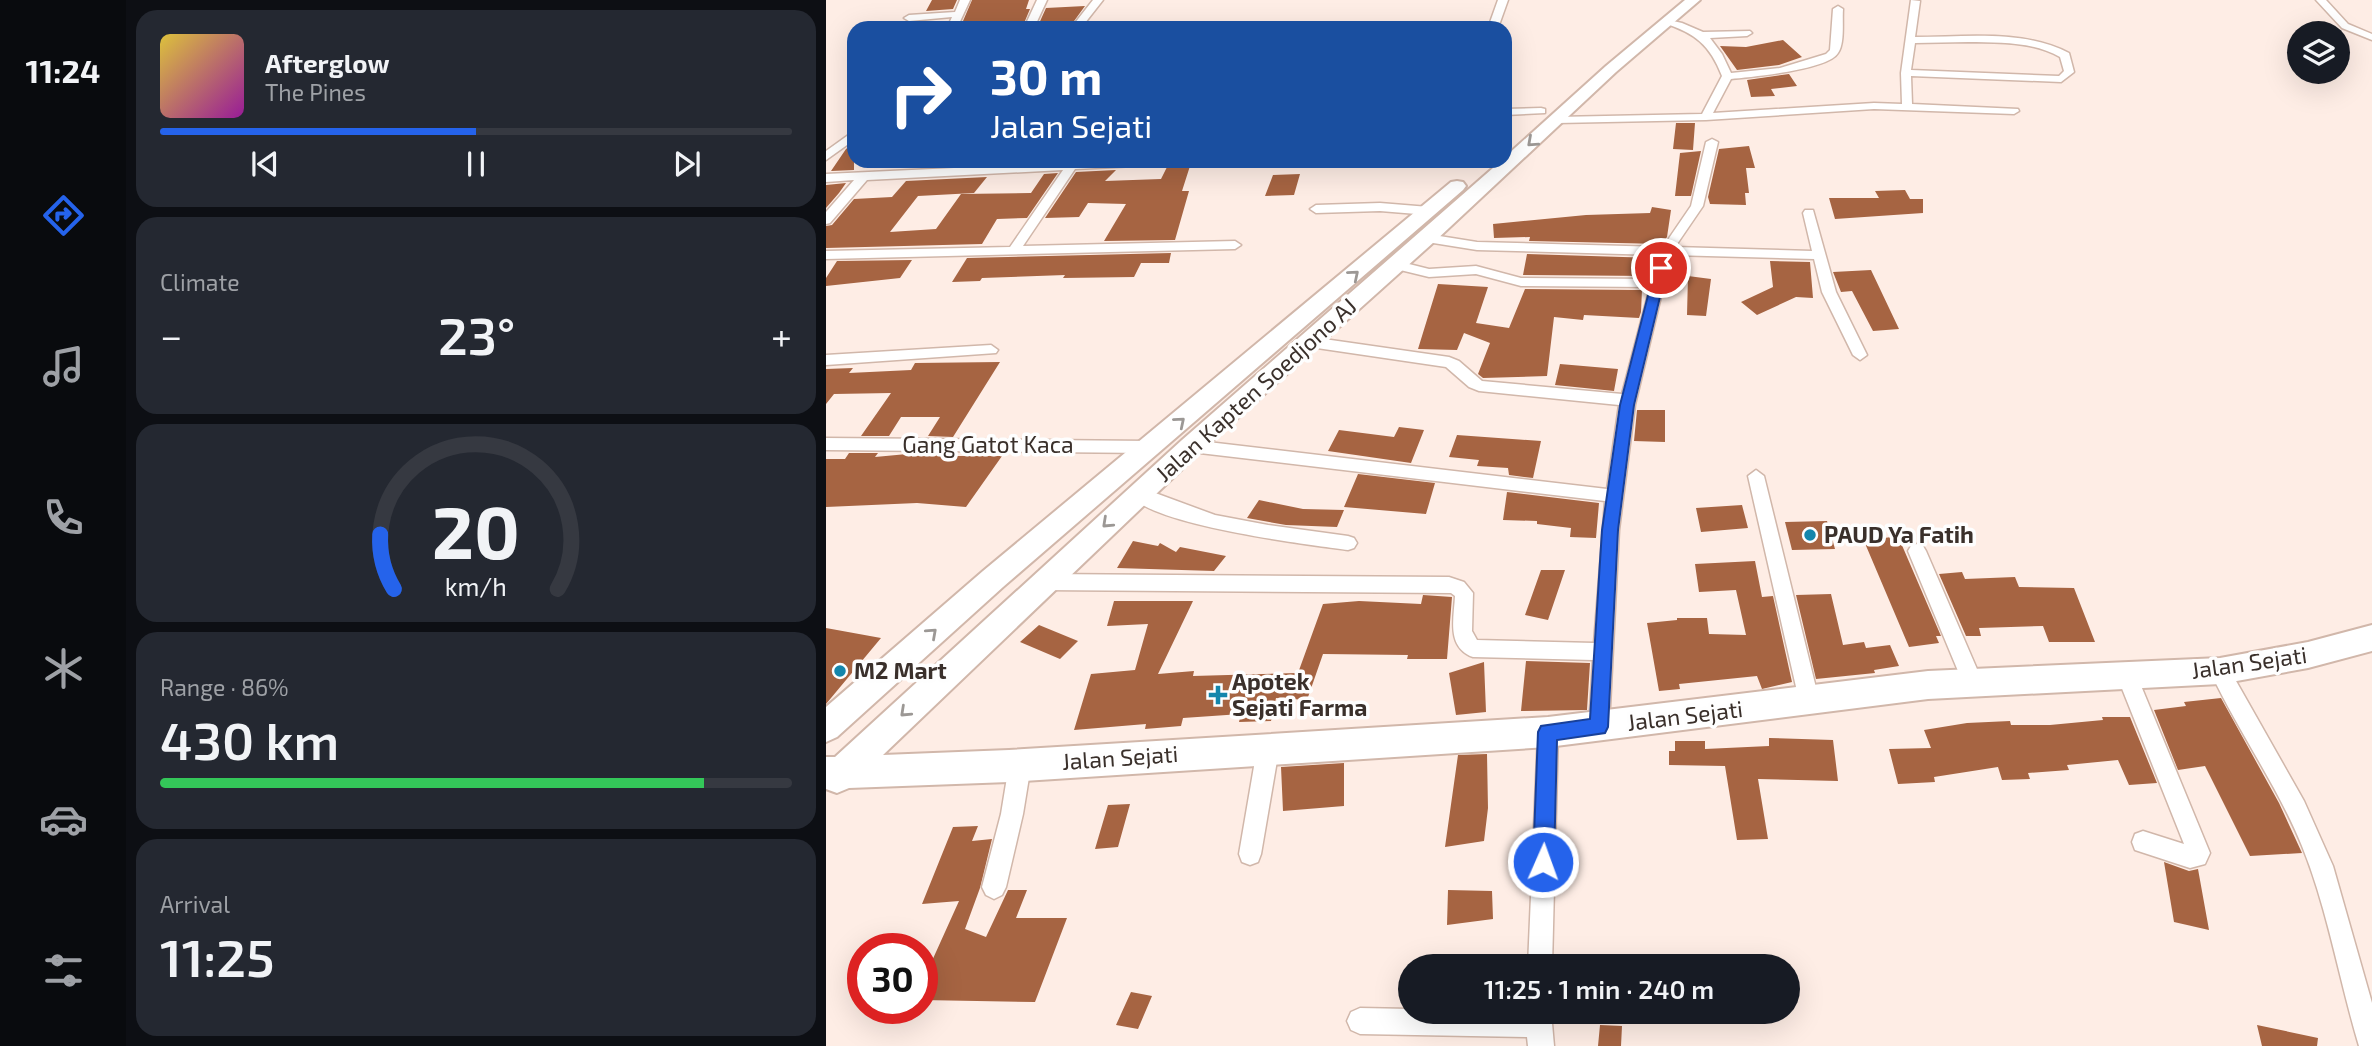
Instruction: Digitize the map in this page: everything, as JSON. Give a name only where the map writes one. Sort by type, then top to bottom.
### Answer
[{"type":"main road","name":"Jalan Kapten Soedjono AJ","points":[[1512,153],[1556,109],[1671,10],[1693,0]]},
{"type":"main road","name":"Jalan Kapten Soedjono AJ","points":[[1523,128],[1556,109]]},
{"type":"main road","name":"Jalan Kapten Soedjono AJ","points":[[826,727],[993,579],[1477,168]]},
{"type":"main road","name":"Jalan Kapten Soedjono AJ","points":[[831,778],[1191,446],[1427,238],[1497,168]]},
{"type":"main road","name":"Jalan Sejati","points":[[831,778],[1548,732],[1927,685],[2220,671],[2308,655],[2372,638]]},
{"type":"street","points":[[956,21],[965,0]]},
{"type":"street","points":[[1032,21],[1042,0]]},
{"type":"street","points":[[1082,21],[1098,0]]},
{"type":"street","points":[[1496,21],[1503,0]]},
{"type":"street","points":[[2321,0],[2345,26],[2372,37]]},
{"type":"street","points":[[1907,106],[1906,73],[1915,1]]},
{"type":"street","points":[[1727,76],[1766,74],[1830,56],[1835,51],[1838,9]]},
{"type":"street","points":[[1671,10],[1703,35],[1721,58],[1727,76],[1706,117]]},
{"type":"street","points":[[912,18],[959,14]]},
{"type":"street","points":[[1703,35],[1747,33]]},
{"type":"street","points":[[1906,73],[2061,79],[2070,72],[2064,55],[2042,44],[1910,40]]},
{"type":"street","points":[[1512,112],[1556,109],[1706,117],[1907,106],[2014,111]]},
{"type":"street","points":[[826,157],[847,142]]},
{"type":"street","points":[[1598,727],[1615,496],[1628,400],[1665,253],[1697,206],[1712,142]]},
{"type":"street","points":[[826,178],[992,168]]},
{"type":"street","points":[[1014,250],[1070,168]]},
{"type":"street","points":[[826,220],[864,176]]},
{"type":"street","points":[[1316,209],[1380,207],[1429,211]]},
{"type":"street","points":[[1809,213],[1817,255],[1829,292],[1860,355]]},
{"type":"street","points":[[1427,238],[1477,246],[1817,255]]},
{"type":"street","points":[[826,255],[1235,245]]},
{"type":"street","points":[[1397,265],[1429,272],[1476,270],[1521,282],[1657,283]]},
{"type":"street","points":[[1310,342],[1449,362],[1458,366],[1469,381],[1479,386],[1628,400]]},
{"type":"street","points":[[826,360],[991,350]]},
{"type":"street","name":"Gang Gatot Kaca","points":[[826,444],[1151,447]]},
{"type":"street","points":[[1191,446],[1615,496]]},
{"type":"street","points":[[1756,476],[1809,700]]},
{"type":"street","points":[[1139,494],[1186,515],[1245,530],[1348,543]]},
{"type":"street","points":[[1916,551],[1973,683]]},
{"type":"street","points":[[1043,582],[1449,585],[1464,593],[1461,632],[1463,639],[1474,648],[1603,652]]},
{"type":"street","points":[[2220,671],[2299,815],[2331,896],[2351,979],[2372,1046]]},
{"type":"street","points":[[2127,676],[2199,853],[2190,857],[2143,842]]},
{"type":"street","points":[[1540,954],[1548,732]]},
{"type":"street","points":[[1250,854],[1268,749]]},
{"type":"street","points":[[994,887],[1012,814],[1020,765]]},
{"type":"street","points":[[1360,1021],[1539,1027]]},
{"type":"building","points":[[932,0],[957,0],[953,9],[926,11]]},
{"type":"building","points":[[972,0],[1029,0],[1026,9],[1030,9],[1025,21],[963,21]]},
{"type":"building","points":[[1085,6],[1074,21],[1040,21],[1046,8]]},
{"type":"building","points":[[1783,40],[1802,57],[1779,65],[1737,70],[1720,46],[1746,47]]},
{"type":"building","points":[[1789,74],[1797,86],[1771,89],[1775,96],[1751,97],[1747,80]]},
{"type":"building","points":[[1676,123],[1695,123],[1693,150],[1673,149]]},
{"type":"building","points":[[1749,146],[1755,168],[1746,168],[1749,193],[1745,193],[1746,205],[1710,204],[1708,197],[1719,149]]},
{"type":"building","points":[[846,149],[847,168],[854,170],[831,171]]},
{"type":"building","points":[[1701,151],[1691,196],[1675,196],[1680,153]]},
{"type":"building","points":[[1166,168],[1189,168],[1182,191],[1189,191],[1175,240],[1104,241],[1126,204],[1088,203],[1079,217],[1045,218],[1076,172],[1116,170],[1105,181],[1161,179]]},
{"type":"building","points":[[1058,173],[1027,218],[997,219],[982,244],[826,248],[826,226],[832,225],[854,199],[892,197],[906,181],[987,177],[974,193],[918,196],[890,232],[936,229],[961,194],[1031,193],[1044,174]]},
{"type":"building","points":[[1300,174],[1294,195],[1265,196],[1273,175]]},
{"type":"building","points":[[846,183],[839,193],[826,208],[826,185]]},
{"type":"building","points":[[1905,190],[1910,199],[1923,199],[1923,213],[1835,219],[1829,198],[1879,198],[1875,191]]},
{"type":"building","points":[[1652,207],[1671,210],[1667,237],[1662,244],[1529,241],[1530,237],[1494,238],[1493,224],[1586,215],[1650,213]]},
{"type":"building","points":[[1171,253],[1169,263],[1141,263],[1134,277],[1063,278],[1065,275],[982,278],[980,281],[952,282],[967,258]]},
{"type":"building","points":[[1527,254],[1655,258],[1650,276],[1523,275]]},
{"type":"building","points":[[1673,258],[1685,258],[1683,283],[1668,281]]},
{"type":"building","points":[[912,260],[900,278],[826,286],[826,278],[837,261]]},
{"type":"building","points":[[1770,261],[1810,262],[1813,298],[1796,297],[1757,315],[1741,302],[1773,287]]},
{"type":"building","points":[[1871,270],[1899,329],[1873,331],[1852,291],[1841,292],[1833,272]]},
{"type":"building","points":[[1688,276],[1711,279],[1706,316],[1687,315]]},
{"type":"building","points":[[1438,284],[1488,287],[1476,323],[1509,328],[1525,289],[1642,290],[1641,312],[1639,318],[1584,315],[1583,320],[1554,317],[1547,376],[1483,378],[1478,374],[1490,343],[1464,333],[1457,350],[1418,349]]},
{"type":"building","points":[[1000,362],[953,437],[928,436],[940,417],[901,417],[889,436],[861,436],[891,393],[834,394],[826,404],[826,369],[853,368],[849,373],[911,370],[915,363]]},
{"type":"building","points":[[1560,364],[1618,369],[1614,391],[1555,385]]},
{"type":"building","points":[[1637,410],[1665,410],[1665,442],[1634,441]]},
{"type":"building","points":[[1399,427],[1424,430],[1411,463],[1328,451],[1339,430],[1394,437]]},
{"type":"building","points":[[1457,435],[1541,441],[1533,478],[1509,475],[1508,468],[1477,466],[1479,460],[1449,457]]},
{"type":"building","points":[[849,453],[878,453],[875,457],[918,453],[943,454],[941,456],[1002,456],[966,507],[917,503],[826,507],[826,459],[845,459]]},
{"type":"building","points":[[1358,474],[1435,483],[1426,514],[1344,507]]},
{"type":"building","points":[[1507,492],[1599,503],[1596,538],[1570,537],[1571,528],[1537,524],[1537,521],[1503,520]]},
{"type":"building","points":[[1259,500],[1303,509],[1344,510],[1337,527],[1286,525],[1247,518]]},
{"type":"building","points":[[1742,505],[1748,528],[1701,532],[1696,508]]},
{"type":"building","name":"PAUD Ya Fatih","points":[[1827,521],[1835,549],[1792,550],[1785,522]]},
{"type":"building","points":[[1898,536],[1941,636],[1936,636],[1939,643],[1909,647],[1864,541]]},
{"type":"building","points":[[1133,541],[1158,546],[1160,543],[1176,552],[1180,547],[1226,556],[1214,571],[1117,568]]},
{"type":"building","points":[[1755,561],[1762,597],[1773,596],[1792,682],[1762,689],[1757,676],[1679,684],[1680,689],[1659,691],[1647,623],[1677,618],[1707,618],[1709,634],[1746,635],[1736,590],[1699,592],[1695,564]]},
{"type":"building","points":[[1541,570],[1565,570],[1548,620],[1525,615]]},
{"type":"building","points":[[1962,572],[1965,579],[2015,577],[2019,587],[2074,588],[2095,642],[2049,642],[2043,626],[1979,628],[1981,636],[1966,636],[1939,574]]},
{"type":"building","points":[[1831,594],[1843,645],[1864,642],[1866,648],[1890,645],[1899,666],[1874,670],[1875,673],[1816,679],[1796,595]]},
{"type":"building","points":[[1423,595],[1452,597],[1447,659],[1407,659],[1408,655],[1323,654],[1307,700],[1276,698],[1271,721],[1239,722],[1241,714],[1183,718],[1181,726],[1145,729],[1146,724],[1074,730],[1091,674],[1135,670],[1148,624],[1107,626],[1114,601],[1193,601],[1158,674],[1194,671],[1193,676],[1298,673],[1323,604],[1359,601],[1421,604]]},
{"type":"building","points":[[1039,625],[1078,641],[1060,659],[1020,642]]},
{"type":"building","name":"M2 Mart","points":[[826,628],[881,638],[826,704]]},
{"type":"building","points":[[1526,661],[1590,663],[1587,710],[1521,711]]},
{"type":"building","points":[[1484,662],[1486,712],[1456,715],[1449,673]]},
{"type":"building","points":[[2221,698],[2279,803],[2302,853],[2250,856],[2205,766],[2178,770],[2154,710],[2186,706],[2184,702]]},
{"type":"building","points":[[2102,717],[2130,717],[2157,783],[2129,785],[2118,760],[2067,765],[2069,770],[2028,773],[2030,779],[2002,780],[1998,767],[1934,777],[1935,782],[1898,784],[1889,749],[1931,748],[1924,730],[1967,723],[2010,721],[2011,725],[2050,725],[2103,720]]},
{"type":"building","points":[[1769,738],[1833,740],[1838,781],[1758,779],[1768,839],[1737,840],[1725,766],[1669,765],[1669,751],[1675,751],[1675,741],[1705,741],[1705,749],[1769,746]]},
{"type":"building","points":[[1487,754],[1488,808],[1484,841],[1445,847],[1458,755]]},
{"type":"building","points":[[1344,763],[1344,806],[1283,811],[1281,767]]},
{"type":"building","points":[[1130,804],[1118,847],[1095,849],[1108,805]]},
{"type":"building","points":[[978,826],[972,841],[992,839],[980,888],[965,929],[986,937],[1008,890],[1027,890],[1016,918],[1067,918],[1035,1002],[938,1000],[938,948],[959,901],[922,904],[953,827]]},
{"type":"building","points":[[2164,862],[2189,871],[2198,869],[2209,930],[2174,922]]},
{"type":"building","points":[[1448,890],[1492,891],[1493,919],[1447,925]]},
{"type":"building","points":[[1131,992],[1152,996],[1138,1029],[1116,1025]]},
{"type":"building","points":[[1600,1025],[1622,1026],[1621,1046],[1598,1046]]},
{"type":"building","points":[[2257,1025],[2318,1038],[2317,1046],[2262,1046]]},
{"type":"place","name":"PAUD Ya Fatih","points":[[1810,535]]},
{"type":"place","name":"M2 Mart","points":[[840,671]]},
{"type":"place","name":"Apotek Sejati Farma","points":[[1218,695]]},
{"type":"route","points":[[1543,862],[1548,732],[1598,727],[1610,530],[1627,405],[1661,268]]}]
